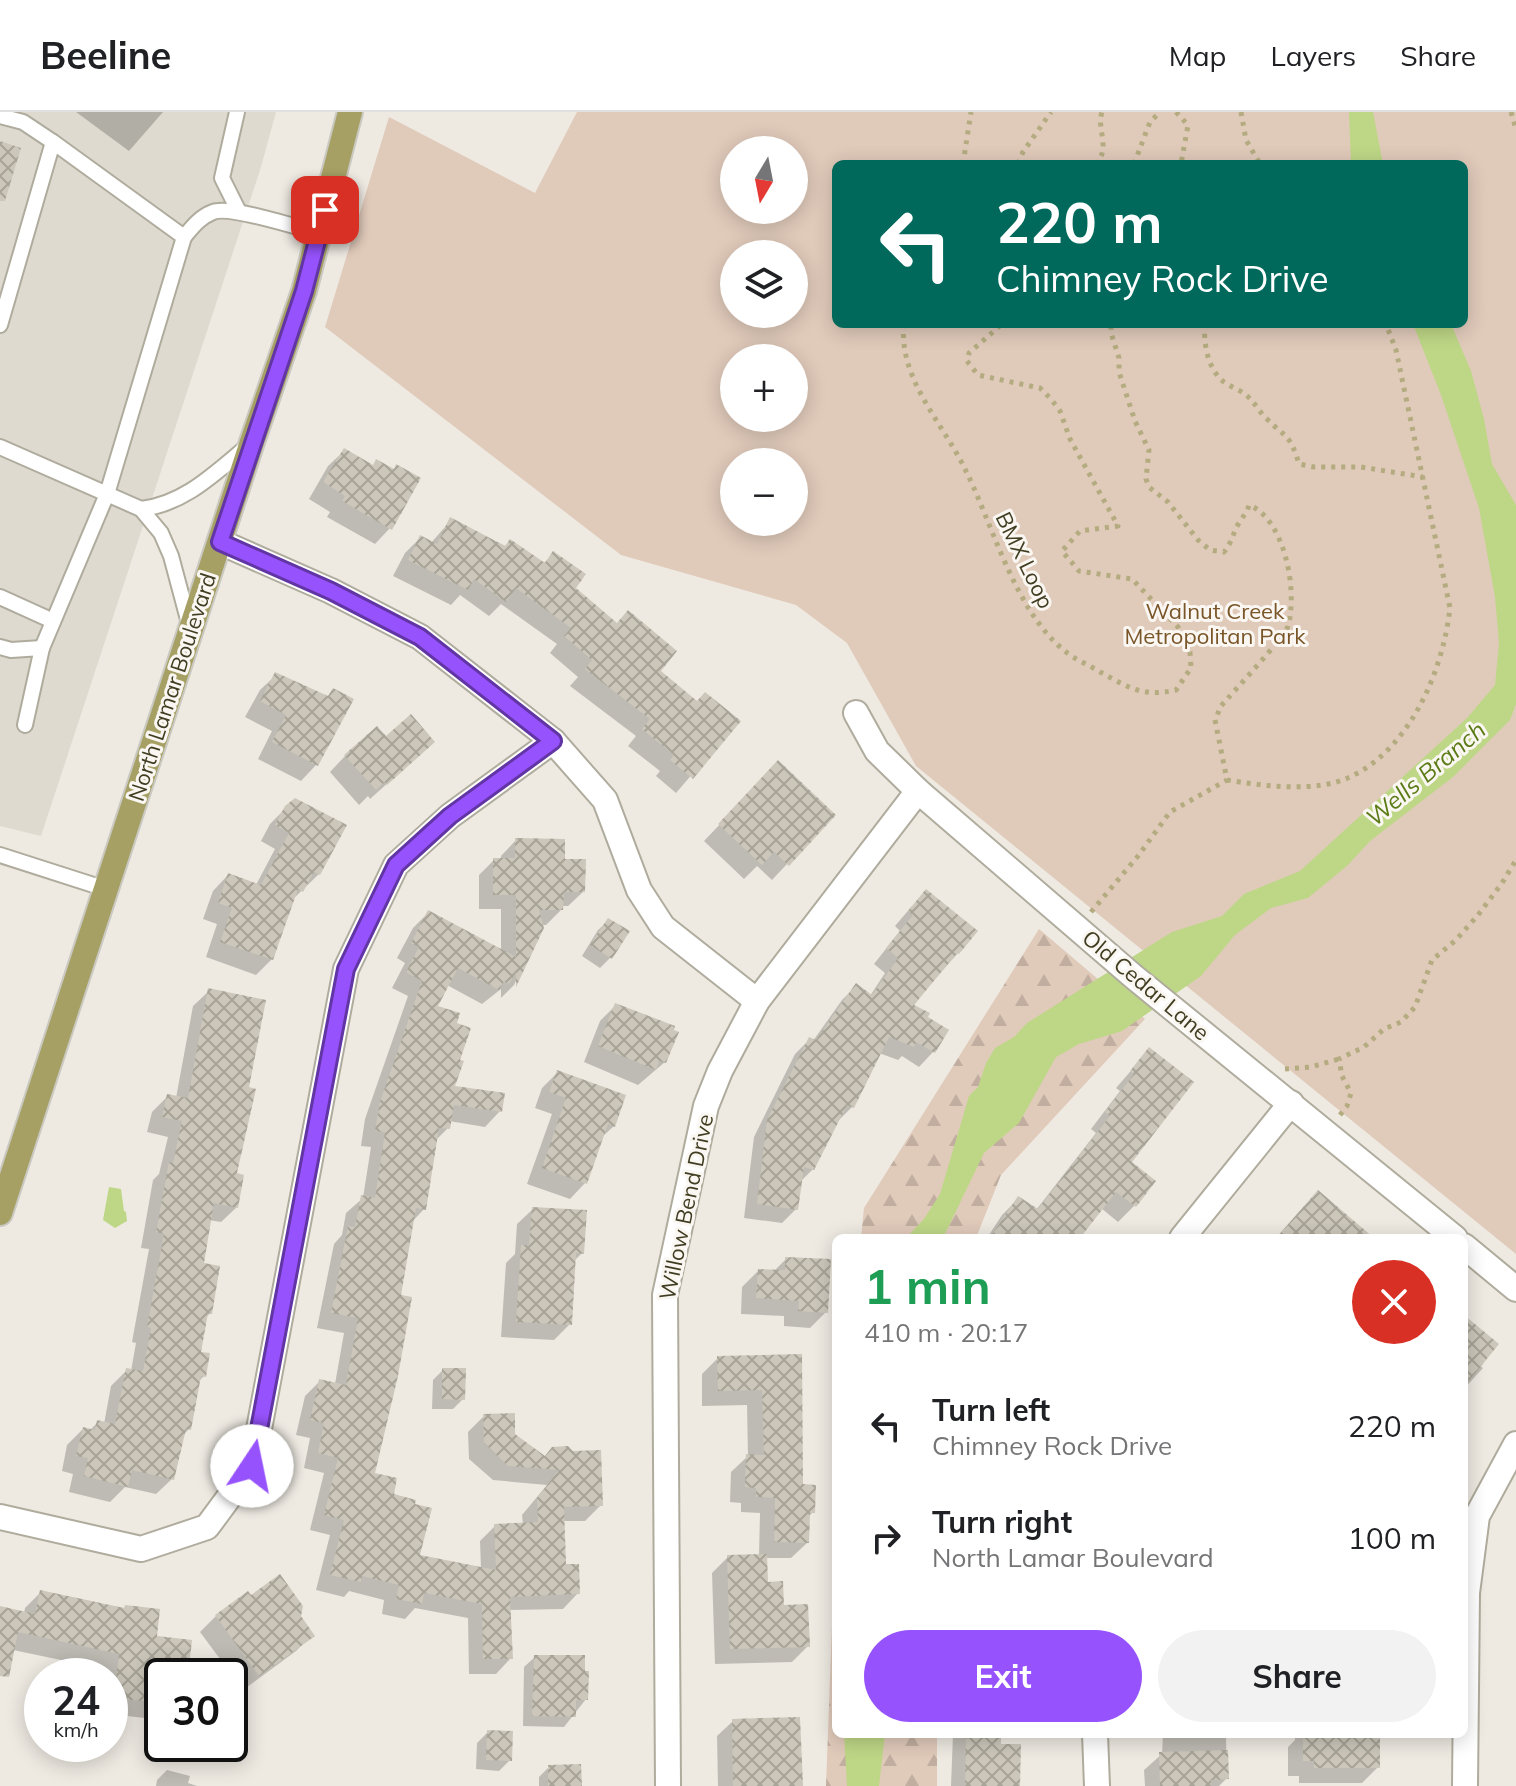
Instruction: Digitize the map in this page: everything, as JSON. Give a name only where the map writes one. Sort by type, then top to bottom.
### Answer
[{"type":"main road","name":"North Lamar Boulevard","points":[[0,1213],[304,291],[350,112]]},
{"type":"street","points":[[220,542],[331,591],[420,637],[553,741],[605,800],[639,890],[663,927],[757,1001]]},
{"type":"street","name":"Old Cedar Lane","points":[[856,713],[877,751],[918,791],[1077,928],[1450,1234]]},
{"type":"street","points":[[0,1517],[141,1549],[207,1527],[252,1466],[346,969],[396,865],[450,816],[553,741]]},
{"type":"street","name":"Willow Bend Drive","points":[[668,1786],[665,1295],[706,1106],[720,1071],[757,1001],[918,791]]},
{"type":"street","points":[[1185,1234],[1291,1103]]},
{"type":"street","points":[[1468,1249],[1516,1289]]},
{"type":"street","points":[[1468,1585],[1477,1516],[1516,1444]]},
{"type":"street","points":[[1095,1738],[1097,1786]]},
{"type":"street","points":[[1465,1738],[1465,1786]]},
{"type":"lane","points":[[237,112],[222,178],[239,212]]},
{"type":"lane","points":[[0,116],[23,122],[184,237]]},
{"type":"lane","points":[[0,325],[53,142]]},
{"type":"lane","points":[[25,725],[42,648],[107,494],[184,237],[197,220],[216,210],[239,212],[319,233]]},
{"type":"lane","points":[[141,509],[161,506],[190,491],[252,442]]},
{"type":"lane","points":[[0,447],[141,509],[166,544],[191,630]]},
{"type":"lane","points":[[0,597],[53,621]]},
{"type":"lane","points":[[0,647],[11,650],[42,648]]},
{"type":"lane","points":[[0,855],[106,889]]},
{"type":"path","points":[[964,160],[971,112]]},
{"type":"path","points":[[1020,160],[1051,112]]},
{"type":"path","points":[[1100,160],[1105,144],[1098,123],[1102,112]]},
{"type":"path","points":[[1136,160],[1150,122],[1160,112]]},
{"type":"path","points":[[1176,112],[1188,125],[1182,160]]},
{"type":"path","points":[[1241,112],[1246,140],[1258,160]]},
{"type":"path","points":[[1511,112],[1516,129]]},
{"type":"path","name":"BMX Loop","points":[[904,328],[902,342],[907,367],[964,467],[1006,566],[1040,625],[1066,652],[1125,686],[1154,695],[1176,690],[1191,668],[1190,652],[1178,627],[1132,579],[1079,571],[1062,551],[1080,531],[1118,526],[1070,439],[1060,411],[1040,388],[978,375],[967,361],[969,353],[997,328]]},
{"type":"path","points":[[1111,328],[1119,358],[1119,372],[1135,421],[1149,450],[1146,479],[1149,487],[1168,502],[1198,540],[1210,550],[1224,552],[1235,538],[1237,525],[1249,505],[1262,510],[1278,535],[1288,570],[1291,589],[1288,628],[1221,706],[1215,720],[1227,780]]},
{"type":"path","points":[[1205,328],[1207,351],[1213,369],[1223,381],[1243,392],[1266,419],[1282,430],[1293,444],[1299,464],[1361,467],[1423,477]]},
{"type":"path","points":[[1077,928],[1138,856],[1170,812],[1227,780],[1265,786],[1324,784],[1349,778],[1382,757],[1425,701],[1447,638],[1450,608],[1396,350],[1388,328]]},
{"type":"path","points":[[1248,1069],[1311,1067],[1339,1059],[1364,1047],[1384,1029],[1401,1022],[1415,1007],[1432,960],[1456,940],[1478,915],[1516,860]]},
{"type":"path","points":[[1328,1133],[1347,1106],[1351,1093],[1342,1076],[1339,1059]]},
{"type":"shaded area","points":[[0,112],[276,112],[261,167],[41,836],[0,826]]},
{"type":"green space","name":"Walnut Creek Metropolitan Park","points":[[577,112],[1516,112],[1516,1254],[916,766],[847,643],[796,605],[621,555],[325,327],[389,117],[535,193]]},
{"type":"green space","points":[[1039,929],[1145,1019],[1001,1175],[978,1234],[861,1234],[864,1208]]},
{"type":"green space","points":[[832,1625],[832,1738],[937,1738],[937,1786],[826,1786]]},
{"type":"water","points":[[1349,112],[1373,112],[1382,160],[1351,160]]},
{"type":"water","name":"Wells Branch","points":[[1415,328],[1453,328],[1471,371],[1492,464],[1516,505],[1516,704],[1510,720],[1453,777],[1370,841],[1348,865],[1308,898],[1271,908],[1235,935],[1201,976],[1122,1031],[1079,1044],[1056,1057],[1019,1123],[984,1153],[945,1234],[910,1234],[940,1194],[969,1096],[978,1087],[995,1048],[1014,1037],[1027,1023],[1172,932],[1222,916],[1244,894],[1300,871],[1467,718],[1495,685],[1499,643],[1495,597],[1479,508]]},
{"type":"water","points":[[109,1187],[121,1189],[126,1212],[127,1221],[115,1228],[103,1220]]},
{"type":"water","points":[[844,1738],[885,1738],[879,1786],[847,1786]]},
{"type":"building","points":[[0,141],[21,148],[5,201],[0,201]]},
{"type":"building","points":[[344,448],[373,465],[376,459],[394,469],[396,464],[421,478],[392,530],[342,501],[345,496],[323,482]]},
{"type":"building","points":[[450,517],[505,546],[510,539],[545,563],[553,551],[586,574],[576,588],[617,623],[628,610],[677,651],[661,671],[697,701],[705,692],[741,721],[693,779],[670,760],[674,755],[642,729],[650,719],[585,669],[592,660],[564,636],[571,628],[516,588],[506,602],[474,579],[468,590],[408,560],[420,535],[437,544]]},
{"type":"building","points":[[275,672],[328,696],[333,688],[354,699],[318,766],[272,742],[286,715],[260,701]]},
{"type":"building","points":[[411,714],[435,742],[387,785],[385,782],[376,790],[344,755],[377,726],[386,736]]},
{"type":"building","points":[[778,760],[836,815],[789,866],[774,852],[762,865],[718,824]]},
{"type":"building","points":[[295,798],[347,825],[320,875],[314,872],[303,892],[298,889],[273,960],[220,942],[232,908],[218,903],[228,873],[261,885],[289,833],[275,825],[285,806]]},
{"type":"building","points":[[515,838],[565,839],[565,859],[586,859],[585,892],[564,892],[563,910],[539,910],[544,928],[516,987],[516,972],[509,984],[504,981],[499,990],[458,968],[438,1006],[460,1013],[457,1023],[471,1028],[455,1086],[505,1093],[502,1112],[454,1105],[450,1129],[439,1128],[426,1210],[416,1208],[401,1295],[412,1297],[398,1376],[375,1473],[397,1478],[394,1494],[432,1508],[420,1555],[496,1570],[494,1524],[538,1522],[537,1498],[559,1470],[508,1466],[484,1443],[483,1414],[515,1413],[515,1434],[545,1456],[552,1447],[568,1446],[573,1451],[601,1450],[603,1506],[564,1507],[566,1564],[579,1564],[580,1594],[510,1597],[513,1659],[483,1659],[482,1604],[424,1593],[422,1604],[396,1599],[399,1585],[362,1576],[361,1582],[330,1575],[344,1520],[324,1515],[338,1458],[318,1453],[324,1423],[310,1420],[319,1379],[346,1385],[358,1318],[331,1313],[348,1226],[355,1227],[361,1195],[375,1198],[385,1132],[375,1131],[380,1102],[422,981],[406,972],[419,947],[411,943],[428,910],[516,957],[516,895],[493,895],[493,858],[515,858]]},
{"type":"building","points":[[926,889],[978,931],[914,1005],[930,1013],[928,1017],[949,1030],[935,1053],[916,1042],[914,1047],[889,1037],[854,1108],[847,1105],[814,1170],[804,1167],[798,1210],[757,1204],[767,1120],[809,1037],[816,1040],[856,983],[872,995],[898,958],[886,948],[913,915],[908,911]]},
{"type":"building","points":[[608,918],[630,931],[612,959],[590,945]]},
{"type":"building","points":[[208,988],[266,1000],[249,1087],[256,1089],[237,1173],[244,1175],[238,1208],[214,1203],[204,1263],[220,1266],[212,1314],[208,1313],[201,1352],[210,1353],[206,1377],[201,1376],[191,1430],[186,1429],[174,1480],[132,1470],[128,1487],[84,1476],[88,1458],[76,1456],[83,1427],[95,1430],[97,1420],[115,1424],[126,1368],[143,1371],[151,1328],[147,1327],[164,1234],[156,1232],[169,1162],[173,1163],[182,1121],[162,1117],[167,1094],[188,1098]]},
{"type":"building","points":[[615,1003],[675,1026],[674,1030],[679,1032],[666,1063],[659,1061],[656,1070],[598,1046]]},
{"type":"building","points":[[1149,1047],[1194,1082],[1132,1162],[1156,1181],[1136,1207],[1116,1192],[1083,1234],[993,1234],[1018,1196],[1038,1209],[1110,1116],[1105,1112],[1134,1074],[1130,1071]]},
{"type":"building","points":[[557,1070],[626,1095],[615,1127],[608,1124],[587,1184],[542,1168],[566,1098],[549,1092]]},
{"type":"building","points":[[1318,1190],[1369,1234],[1280,1234]]},
{"type":"building","points":[[532,1207],[587,1210],[584,1254],[576,1253],[572,1325],[516,1322],[521,1245],[529,1245]]},
{"type":"building","points":[[785,1257],[831,1259],[828,1313],[798,1311],[799,1301],[756,1298],[758,1269],[785,1270]]},
{"type":"building","points":[[1468,1318],[1499,1344],[1468,1382]]},
{"type":"building","points":[[802,1354],[803,1484],[816,1485],[815,1513],[810,1513],[809,1543],[774,1542],[775,1498],[756,1497],[756,1488],[745,1487],[746,1454],[764,1455],[762,1390],[718,1391],[717,1356]]},
{"type":"building","points":[[442,1368],[466,1368],[465,1400],[442,1399]]},
{"type":"building","points":[[767,1554],[768,1582],[783,1581],[784,1605],[808,1604],[810,1647],[730,1649],[727,1555]]},
{"type":"building","points":[[280,1574],[303,1606],[301,1616],[315,1636],[259,1676],[215,1615],[248,1591],[251,1595]]},
{"type":"building","points":[[40,1590],[124,1608],[125,1605],[160,1609],[157,1636],[192,1640],[190,1658],[144,1658],[144,1701],[128,1699],[128,1658],[18,1632],[9,1677],[0,1676],[0,1606],[35,1614]]},
{"type":"building","points":[[534,1655],[585,1655],[585,1671],[589,1671],[588,1700],[576,1700],[576,1717],[532,1716]]},
{"type":"building","points":[[800,1717],[803,1786],[733,1786],[732,1719]]},
{"type":"building","points":[[487,1730],[513,1731],[512,1761],[486,1760]]},
{"type":"building","points":[[966,1738],[1001,1738],[1001,1744],[1021,1744],[1020,1786],[965,1786]]},
{"type":"building","points":[[1303,1738],[1380,1738],[1380,1768],[1314,1768],[1314,1761],[1303,1761]]},
{"type":"building","points":[[1228,1750],[1229,1779],[1211,1780],[1211,1786],[1160,1786],[1159,1752]]},
{"type":"building","points":[[581,1764],[582,1786],[548,1786],[548,1765]]},
{"type":"route","points":[[252,1466],[346,969],[396,865],[450,816],[553,741],[420,637],[331,591],[220,542],[304,291],[325,210]]}]
